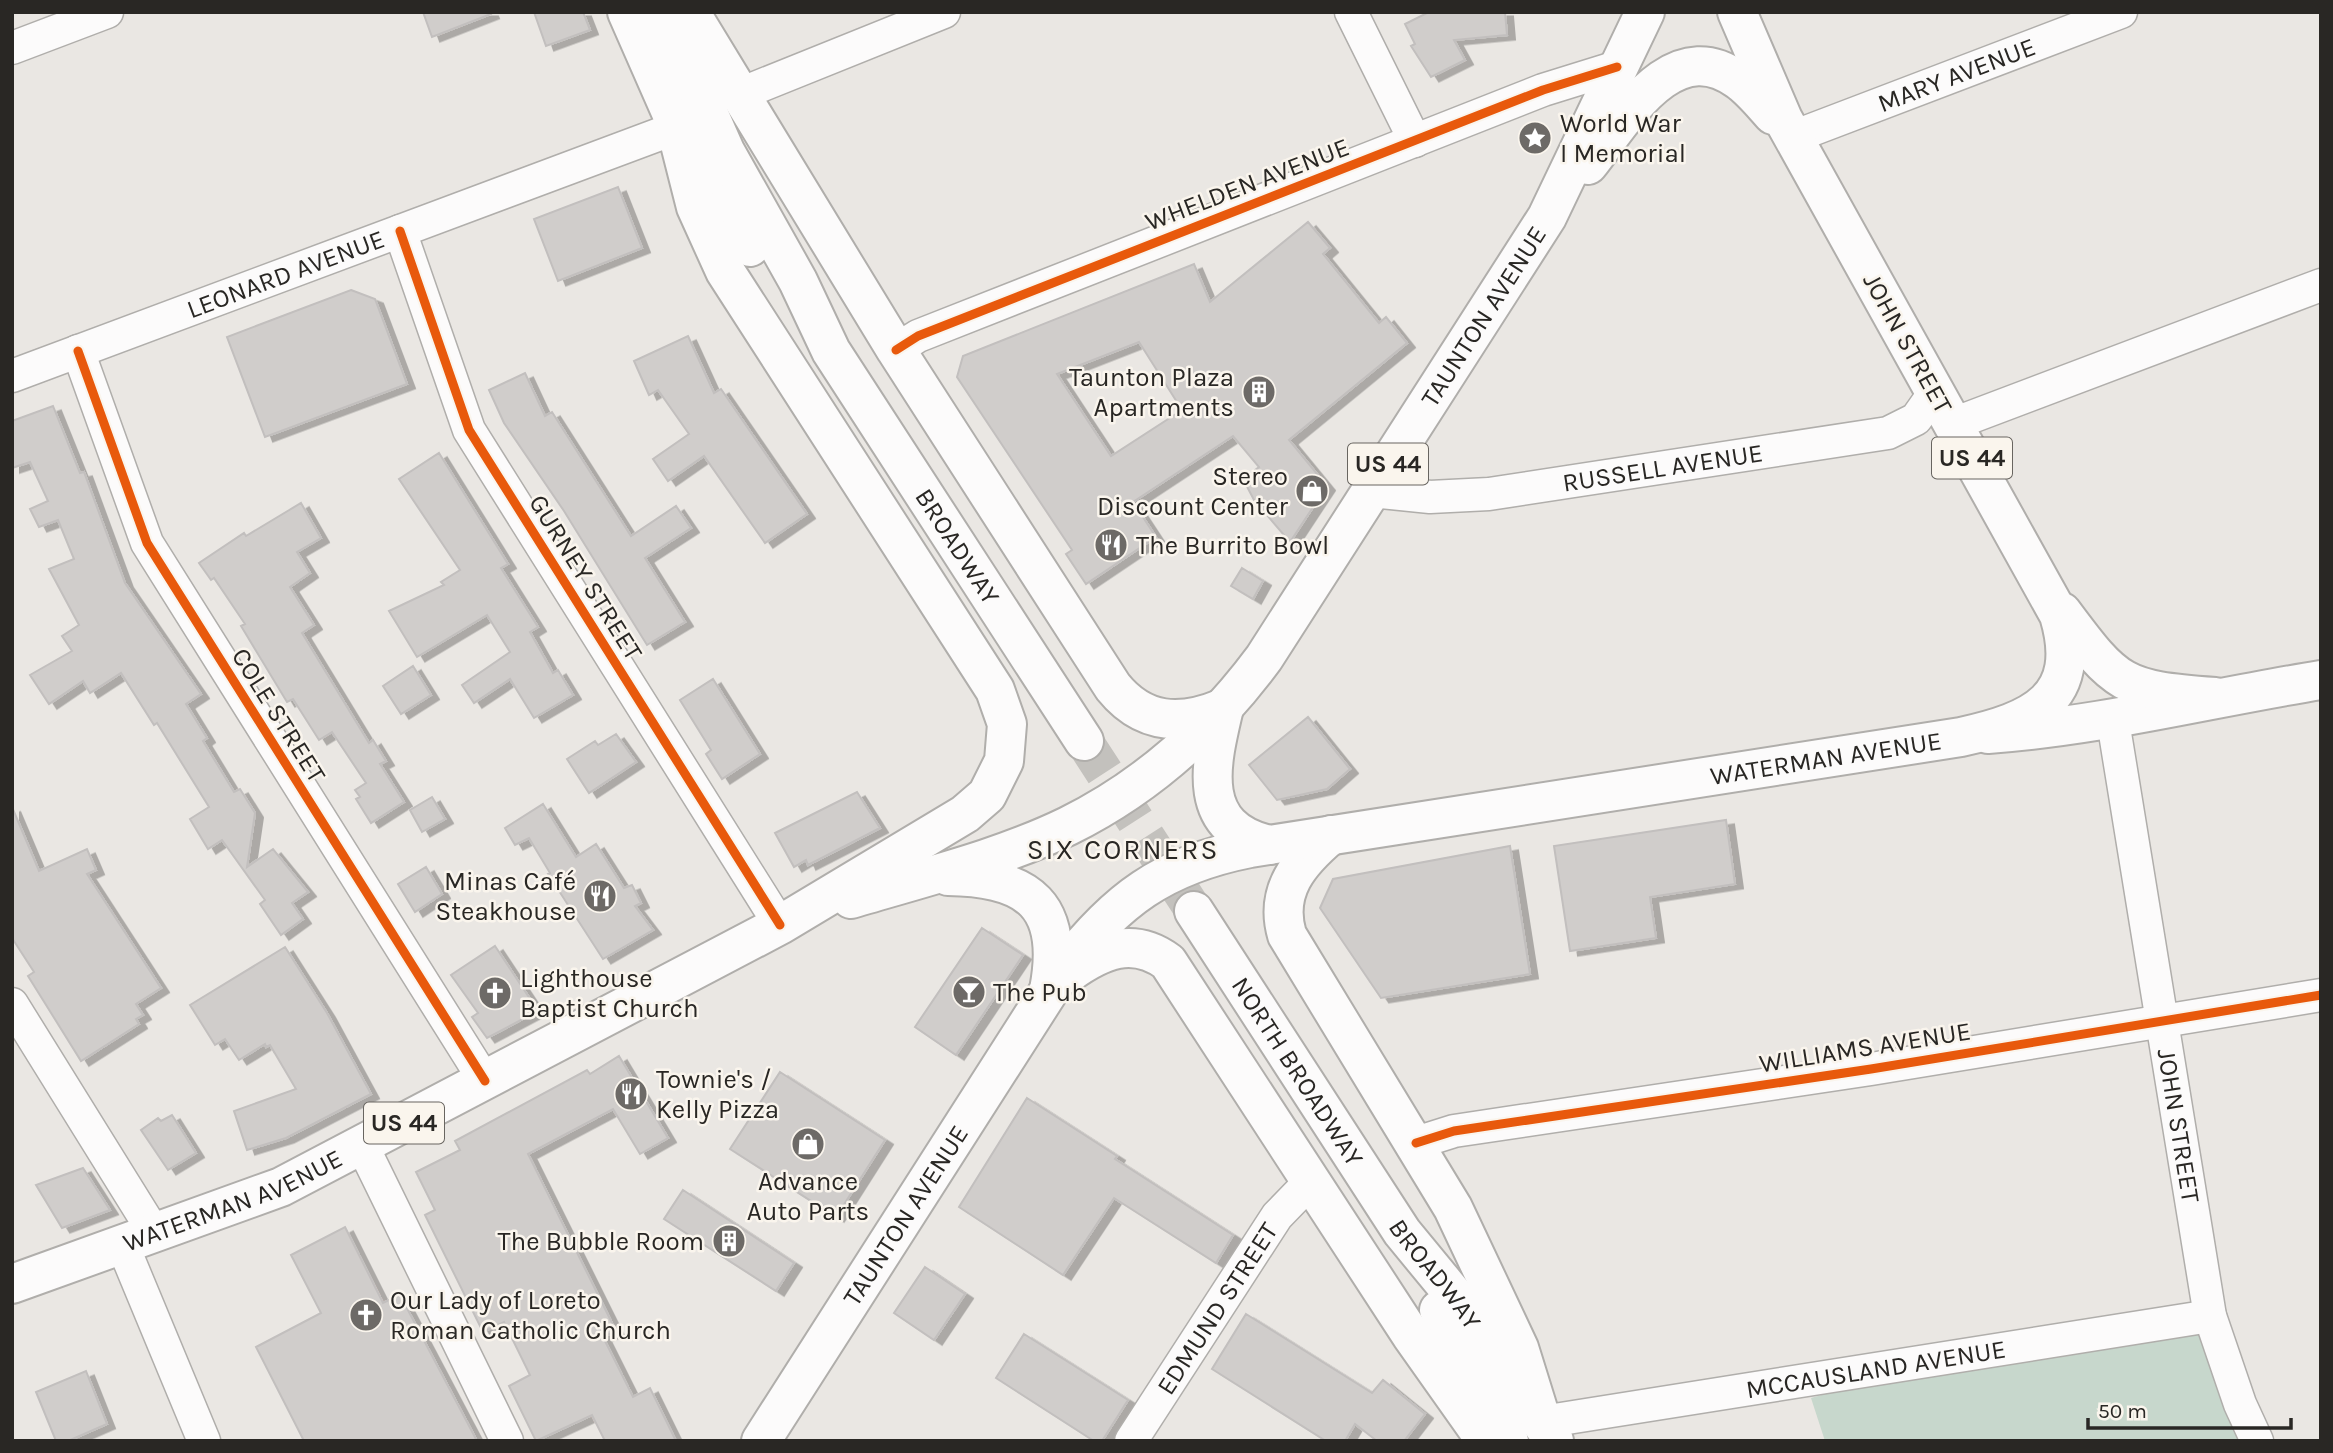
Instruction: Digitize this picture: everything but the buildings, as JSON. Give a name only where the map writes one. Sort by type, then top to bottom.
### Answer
[{"type":"main road","name":"BROADWAY","points":[[628,12],[676,128],[706,181],[766,271],[831,351],[1084,741]]},
{"type":"main road","name":"BROADWAY","points":[[664,12],[724,151],[798,281],[831,351]]},
{"type":"main road","points":[[690,12],[896,350],[1121,697],[1140,712],[1171,721],[1197,718],[1224,708]]},
{"type":"main road","name":"TAUNTON AVENUE","points":[[1224,708],[1264,658],[1547,217],[1645,12]]},
{"type":"main road","name":"JOHN STREET","points":[[1737,12],[1793,137],[2059,615],[2064,636],[2065,669],[2059,688],[2046,704],[2027,716],[1961,737]]},
{"type":"main road","points":[[1547,217],[1644,94],[1676,71],[1704,67],[1731,75],[1745,85],[1793,137]]},
{"type":"main road","points":[[676,128],[696,208],[725,271],[990,680],[1007,724],[1007,748],[999,773],[977,805],[780,925]]},
{"type":"main road","points":[[2045,589],[2094,655],[2120,679],[2152,691],[2215,697]]},
{"type":"main road","name":"WATERMAN AVENUE","points":[[1331,835],[1961,737],[2113,720],[2215,697],[2321,680]]},
{"type":"main road","points":[[1224,708],[1211,770],[1213,794],[1232,825],[1250,838],[1269,845]]},
{"type":"main road","name":"US 44","points":[[780,925],[1021,846],[1094,812],[1168,760],[1224,708]]},
{"type":"main road","points":[[1331,835],[1291,877],[1283,899],[1283,922],[1300,960],[1416,1143],[1452,1208],[1509,1323],[1548,1431]]},
{"type":"main road","name":"US 44","points":[[1049,990],[1091,934],[1143,888],[1198,860],[1331,835]]},
{"type":"main road","points":[[921,878],[963,876],[982,879],[999,882],[1027,895],[1044,913],[1053,934],[1049,990]]},
{"type":"main road","name":"NORTH BROADWAY","points":[[1194,911],[1402,1232]]},
{"type":"main road","name":"WATERMAN AVENUE","points":[[12,1284],[248,1201],[362,1145],[780,925]]},
{"type":"main road","points":[[1049,990],[1080,965],[1109,950],[1135,947],[1158,954],[1177,972],[1310,1182],[1411,1335],[1486,1441]]},
{"type":"main road","name":"TAUNTON AVENUE","points":[[761,1441],[1049,990]]},
{"type":"main road","name":"BROADWAY","points":[[1402,1232],[1453,1294],[1548,1431]]},
{"type":"main road","name":"BROADWAY","points":[[1402,1232],[1437,1306],[1509,1441]]},
{"type":"street","points":[[12,48],[107,12]]},
{"type":"street","points":[[740,94],[944,12]]},
{"type":"street","points":[[1351,12],[1415,141]]},
{"type":"street","name":"MARY AVENUE","points":[[1793,137],[2121,12]]},
{"type":"street","name":"WHELDEN AVENUE","points":[[896,350],[918,336],[1563,82],[1617,67]]},
{"type":"street","name":"LEONARD AVENUE","points":[[12,376],[676,128]]},
{"type":"street","name":"GURNEY STREET","points":[[400,231],[469,430],[780,925]]},
{"type":"street","points":[[1944,408],[2321,285]]},
{"type":"street","name":"COLE STREET","points":[[78,351],[147,544],[485,1081]]},
{"type":"street","name":"RUSSELL AVENUE","points":[[1371,491],[1430,497],[1489,494],[1888,433],[1944,408]]},
{"type":"street","name":"JOHN STREET","points":[[2113,720],[2210,1316],[2240,1404],[2257,1441]]},
{"type":"street","name":"WILLIAMS AVENUE","points":[[1416,1143],[1454,1130],[1871,1069],[2160,1019],[2321,995]]},
{"type":"street","points":[[12,1004],[139,1240],[204,1441]]},
{"type":"street","points":[[362,1145],[507,1441]]},
{"type":"street","name":"EDMUND STREET","points":[[1130,1441],[1277,1216],[1310,1182]]},
{"type":"street","name":"MCCAUSLAND AVENUE","points":[[1548,1431],[2210,1316]]},
{"type":"green space","points":[[2192,1314],[2243,1441],[1825,1441],[1811,1398],[1996,1346]]},
{"type":"tunnel","points":[[1084,741],[1194,911]]},
{"type":"cycle path","points":[[896,350],[918,336],[1543,90],[1617,67]]},
{"type":"cycle path","points":[[400,231],[469,430],[780,925]]},
{"type":"cycle path","points":[[78,351],[147,543],[485,1081]]},
{"type":"cycle path","points":[[1416,1143],[1454,1131],[1871,1069],[2321,995]]},
{"type":"place","name":"World War I Memorial","points":[[1535,138]]},
{"type":"place","name":"Taunton Plaza Apartments","points":[[1259,392]]},
{"type":"place","name":"Stereo Discount Center","points":[[1312,491]]},
{"type":"place","name":"The Burrito Bowl","points":[[1111,545]]},
{"type":"place","name":"Minas Café Steakhouse","points":[[600,896]]},
{"type":"place","name":"The Pub","points":[[969,992]]},
{"type":"place","name":"Lighthouse Baptist Church","points":[[495,993]]},
{"type":"place","name":"Townie's / Kelly Pizza","points":[[631,1094]]},
{"type":"place","name":"Advance Auto Parts","points":[[808,1144]]},
{"type":"place","name":"The Bubble Room","points":[[729,1241]]},
{"type":"place","name":"Our Lady of Loreto Roman Catholic Church","points":[[366,1315]]},
{"type":"district","name":"SIX CORNERS","points":[[1123,849]]}]
